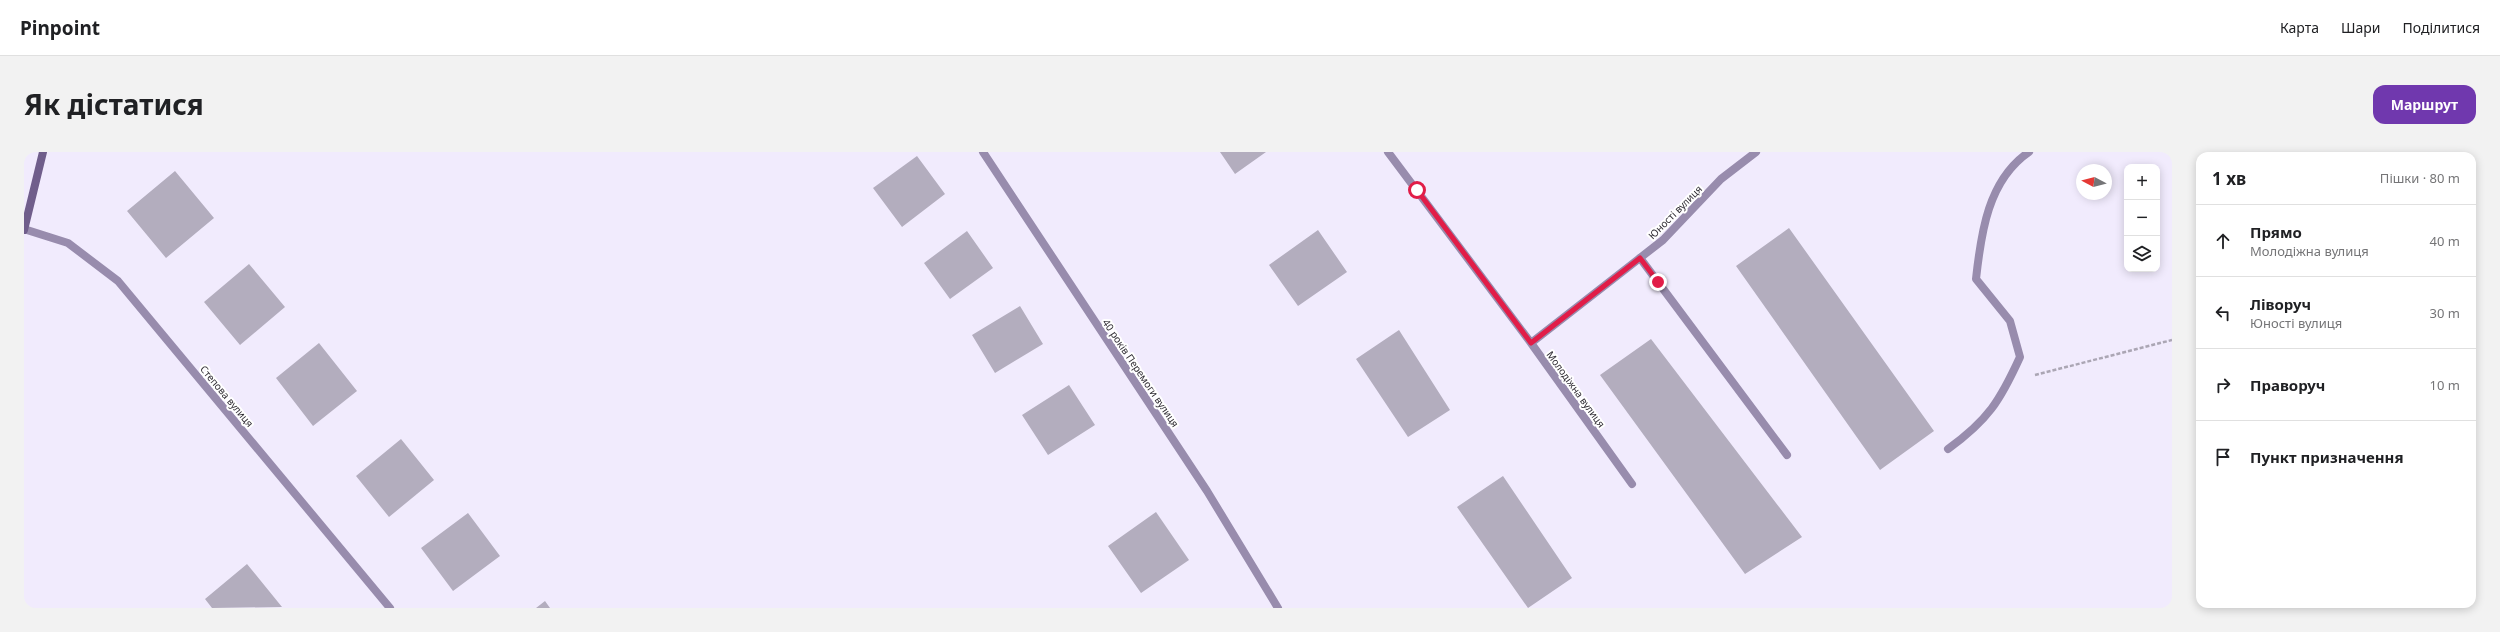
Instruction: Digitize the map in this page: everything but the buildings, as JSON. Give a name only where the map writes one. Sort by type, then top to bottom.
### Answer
[{"type":"street","points":[[24,229],[43,152]]},
{"type":"street","name":"40 років Перемоги вулиця","points":[[982,152],[1207,491],[1278,608]]},
{"type":"street","name":"Молодіжна вулиця","points":[[1388,152],[1531,343],[1632,484]]},
{"type":"street","name":"Юності вулиця","points":[[1531,343],[1664,240],[1721,179],[1756,152]]},
{"type":"street","points":[[1948,449],[1974,431],[2002,397],[2020,357],[2010,321],[1976,279],[1981,236],[1998,183],[2016,161],[2029,152]]},
{"type":"street","name":"Степова вулиця","points":[[24,229],[68,243],[118,281],[390,608]]},
{"type":"street","points":[[1640,258],[1787,455]]},
{"type":"path","points":[[2007,386],[2030,376],[2107,357],[2124,350],[2172,340]]},
{"type":"route","points":[[1417,190],[1531,343],[1640,258],[1658,282]]}]
